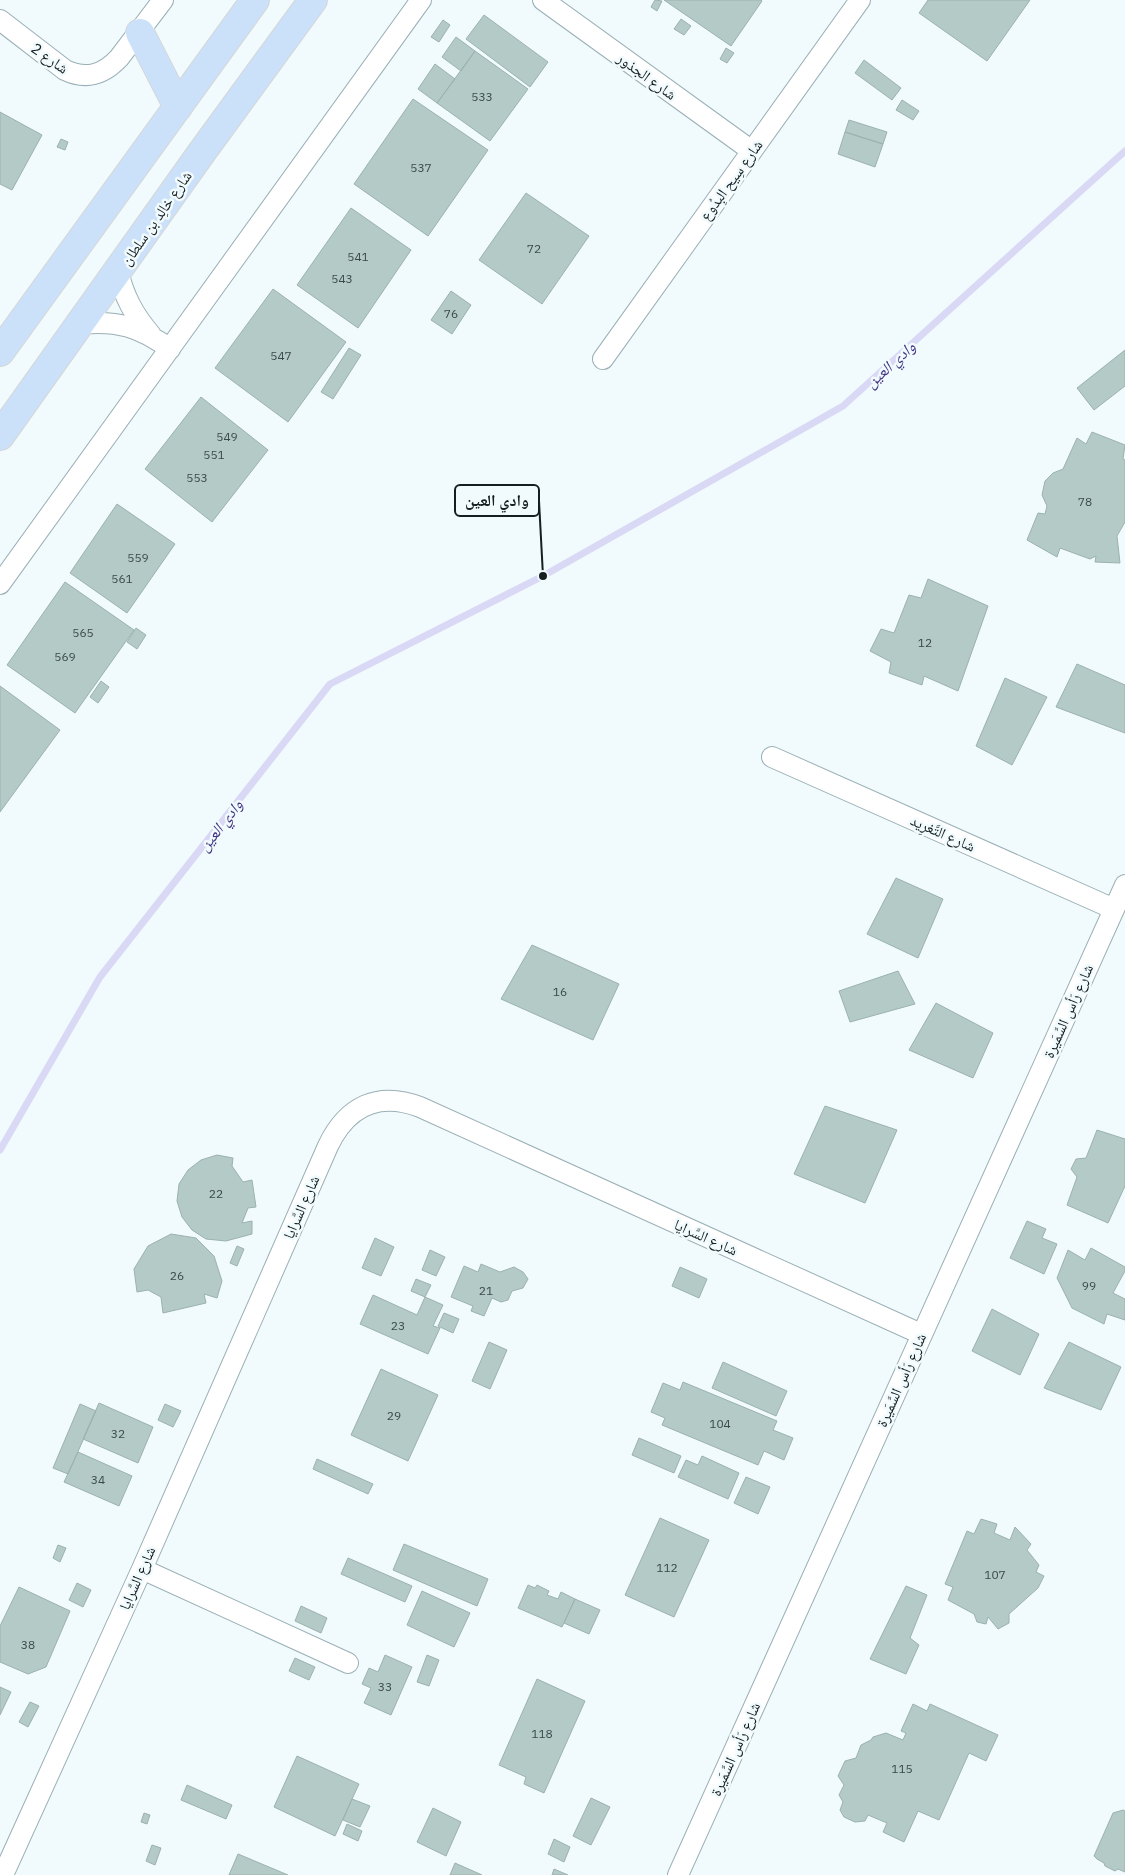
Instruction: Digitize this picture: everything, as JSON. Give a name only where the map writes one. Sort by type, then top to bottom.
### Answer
[{"type":"main road","points":[[0,352],[255,0]]},
{"type":"main road","name":"شارع خالِد بن سلطان","points":[[0,436],[313,0]]},
{"type":"main road","points":[[140,33],[178,107]]},
{"type":"street","name":"شارع 2","points":[[0,20],[65,70],[84,76],[94,75],[112,66],[140,33],[163,0]]},
{"type":"street","points":[[0,584],[421,0]]},
{"type":"street","name":"شارع الجذور","points":[[543,0],[752,151]]},
{"type":"street","name":"شارع سِيح البِدُوع","points":[[603,359],[860,0]]},
{"type":"street","points":[[118,271],[127,300],[134,313],[153,336],[170,348]]},
{"type":"street","points":[[81,324],[96,323],[125,326],[153,336]]},
{"type":"street","name":"شارع التَّغرِيد","points":[[772,757],[1114,909]]},
{"type":"street","name":"شارع رَأس السِّمَيرة","points":[[678,1875],[1125,885]]},
{"type":"street","name":"شارع السَّرايا","points":[[3,1875],[142,1569],[334,1133],[347,1116],[365,1105],[378,1101],[392,1100],[407,1102],[420,1107],[921,1334]]},
{"type":"street","points":[[142,1569],[348,1663]]},
{"type":"building","points":[[655,0],[662,1],[657,11],[651,7]]},
{"type":"building","points":[[664,0],[761,0],[762,1],[731,46]]},
{"type":"building","points":[[928,0],[1030,0],[987,61],[919,13]]},
{"type":"building","points":[[484,15],[548,62],[530,87],[466,39]]},
{"type":"building","points":[[681,19],[691,26],[684,35],[674,29]]},
{"type":"building","points":[[443,20],[450,25],[439,42],[431,37]]},
{"type":"building","points":[[456,37],[475,51],[461,71],[442,57]]},
{"type":"building","points":[[726,48],[734,53],[727,63],[720,59]]},
{"type":"building","points":[[475,51],[528,89],[490,141],[437,103]]},
{"type":"building","points":[[864,60],[901,88],[892,100],[855,73]]},
{"type":"building","points":[[435,64],[455,79],[437,103],[418,89]]},
{"type":"building","points":[[413,99],[488,150],[428,236],[354,184]]},
{"type":"building","points":[[902,100],[919,111],[913,120],[896,110]]},
{"type":"building","points":[[0,112],[42,135],[12,190],[0,184]]},
{"type":"building","points":[[849,120],[887,132],[883,144],[845,132]]},
{"type":"building","points":[[845,132],[883,144],[875,167],[838,154]]},
{"type":"building","points":[[61,139],[68,142],[65,150],[57,147]]},
{"type":"building","points":[[526,193],[589,236],[542,304],[479,260]]},
{"type":"building","points":[[351,208],[411,250],[358,328],[297,285]]},
{"type":"building","points":[[273,289],[346,342],[288,422],[215,368]]},
{"type":"building","points":[[451,291],[471,305],[452,334],[431,320]]},
{"type":"building","points":[[349,348],[361,355],[333,399],[321,392]]},
{"type":"building","points":[[1125,350],[1125,386],[1094,410],[1077,388]]},
{"type":"building","points":[[201,397],[268,450],[212,522],[145,469]]},
{"type":"building","points":[[1092,432],[1125,445],[1123,459],[1125,460],[1125,522],[1117,536],[1120,563],[1095,562],[1096,556],[1090,559],[1060,548],[1057,557],[1027,540],[1038,513],[1045,514],[1047,506],[1042,495],[1045,481],[1053,473],[1063,469],[1077,438],[1086,444]]},
{"type":"building","points":[[117,504],[175,544],[127,613],[70,573]]},
{"type":"building","points":[[928,579],[988,606],[958,691],[924,676],[922,685],[889,673],[891,662],[870,651],[881,629],[894,633],[909,595],[921,598]]},
{"type":"building","points":[[65,582],[134,630],[75,713],[7,665]]},
{"type":"building","points":[[136,628],[146,635],[137,649],[127,642]]},
{"type":"building","points":[[1077,664],[1125,685],[1125,733],[1056,707]]},
{"type":"building","points":[[1005,678],[1047,697],[1012,765],[976,746]]},
{"type":"building","points":[[101,681],[109,687],[98,703],[90,697]]},
{"type":"building","points":[[0,686],[60,730],[0,812]]},
{"type":"building","points":[[896,878],[943,899],[918,958],[867,934]]},
{"type":"building","points":[[532,945],[619,984],[593,1040],[501,999]]},
{"type":"building","points":[[898,971],[915,1004],[850,1022],[839,991]]},
{"type":"building","points":[[936,1003],[993,1033],[973,1078],[909,1050]]},
{"type":"building","points":[[825,1106],[897,1130],[865,1203],[794,1174]]},
{"type":"building","points":[[1097,1130],[1125,1139],[1125,1186],[1108,1223],[1067,1205],[1077,1177],[1071,1169],[1076,1159],[1086,1158]]},
{"type":"building","points":[[217,1155],[233,1158],[232,1166],[243,1182],[252,1180],[256,1207],[248,1208],[242,1223],[252,1221],[252,1234],[226,1241],[206,1239],[192,1230],[182,1217],[177,1201],[179,1184],[188,1170],[201,1160]]},
{"type":"building","points":[[1027,1221],[1046,1229],[1042,1238],[1057,1244],[1044,1274],[1010,1258]]},
{"type":"building","points":[[171,1234],[196,1238],[214,1256],[222,1281],[217,1298],[204,1294],[206,1303],[163,1313],[161,1297],[148,1290],[137,1292],[134,1269],[148,1246]]},
{"type":"building","points":[[375,1238],[394,1247],[381,1276],[362,1268]]},
{"type":"building","points":[[237,1246],[244,1249],[237,1266],[230,1263]]},
{"type":"building","points":[[1091,1248],[1125,1267],[1125,1271],[1113,1293],[1125,1299],[1125,1320],[1107,1314],[1104,1324],[1072,1308],[1057,1278],[1068,1250],[1085,1260]]},
{"type":"building","points":[[430,1250],[445,1257],[436,1276],[422,1270]]},
{"type":"building","points":[[481,1264],[500,1272],[514,1267],[523,1272],[528,1279],[523,1288],[512,1291],[508,1300],[501,1302],[492,1298],[484,1316],[471,1311],[473,1306],[451,1297],[464,1266],[478,1272]]},
{"type":"building","points":[[680,1267],[707,1279],[699,1298],[672,1286]]},
{"type":"building","points":[[416,1279],[431,1285],[425,1297],[411,1291]]},
{"type":"building","points":[[373,1295],[417,1315],[425,1297],[443,1305],[433,1326],[440,1328],[428,1354],[360,1324]]},
{"type":"building","points":[[992,1309],[1039,1334],[1020,1375],[972,1351]]},
{"type":"building","points":[[444,1313],[459,1319],[453,1333],[438,1326]]},
{"type":"building","points":[[489,1342],[507,1350],[490,1389],[472,1381]]},
{"type":"building","points":[[1069,1342],[1121,1367],[1101,1410],[1044,1388]]},
{"type":"building","points":[[723,1362],[787,1391],[776,1416],[712,1388]]},
{"type":"building","points":[[381,1369],[438,1395],[408,1461],[351,1435]]},
{"type":"building","points":[[683,1382],[777,1421],[773,1430],[793,1438],[784,1460],[764,1451],[758,1465],[662,1425],[665,1418],[651,1412],[663,1383],[680,1390]]},
{"type":"building","points":[[99,1403],[153,1427],[138,1463],[83,1439]]},
{"type":"building","points":[[80,1404],[96,1411],[68,1474],[53,1468]]},
{"type":"building","points":[[165,1404],[181,1411],[173,1427],[158,1420]]},
{"type":"building","points":[[639,1438],[681,1456],[674,1473],[632,1455]]},
{"type":"building","points":[[78,1452],[132,1476],[119,1506],[64,1482]]},
{"type":"building","points":[[702,1456],[739,1473],[728,1499],[678,1477],[686,1460],[698,1465]]},
{"type":"building","points":[[317,1459],[373,1484],[368,1494],[313,1469]]},
{"type":"building","points":[[746,1477],[770,1487],[758,1514],[734,1503]]},
{"type":"building","points":[[660,1518],[709,1540],[674,1617],[625,1595]]},
{"type":"building","points":[[981,1519],[997,1524],[994,1533],[1010,1540],[1015,1527],[1031,1544],[1027,1550],[1039,1565],[1036,1572],[1044,1576],[1038,1588],[1009,1614],[1009,1623],[998,1629],[988,1617],[986,1624],[977,1622],[974,1614],[948,1600],[953,1587],[945,1584],[967,1531],[974,1534]]},
{"type":"building","points":[[404,1544],[488,1579],[477,1606],[393,1570]]},
{"type":"building","points":[[58,1545],[66,1548],[60,1562],[53,1558]]},
{"type":"building","points":[[348,1558],[412,1586],[405,1602],[341,1574]]},
{"type":"building","points":[[77,1583],[91,1590],[83,1607],[69,1600]]},
{"type":"building","points":[[528,1585],[535,1588],[537,1585],[549,1591],[547,1595],[558,1599],[561,1592],[575,1599],[562,1627],[518,1608]]},
{"type":"building","points":[[906,1586],[927,1595],[910,1638],[919,1645],[906,1674],[870,1659]]},
{"type":"building","points":[[19,1587],[70,1611],[46,1667],[28,1674],[0,1662],[0,1626]]},
{"type":"building","points":[[422,1591],[470,1613],[454,1647],[407,1625]]},
{"type":"building","points":[[575,1599],[600,1610],[589,1634],[564,1623]]},
{"type":"building","points":[[301,1606],[327,1618],[321,1633],[295,1621]]},
{"type":"building","points":[[385,1655],[412,1667],[391,1715],[364,1703],[371,1688],[362,1684],[369,1668],[378,1672]]},
{"type":"building","points":[[427,1655],[439,1660],[429,1686],[417,1682]]},
{"type":"building","points":[[295,1658],[315,1667],[309,1680],[289,1671]]},
{"type":"building","points":[[537,1679],[585,1701],[544,1793],[524,1784],[526,1777],[499,1765]]},
{"type":"building","points":[[0,1687],[11,1692],[0,1715]]},
{"type":"building","points":[[30,1702],[39,1706],[28,1727],[19,1722]]},
{"type":"building","points":[[913,1704],[927,1711],[930,1704],[998,1735],[986,1761],[969,1753],[939,1820],[918,1811],[904,1842],[883,1832],[887,1823],[868,1815],[865,1821],[855,1822],[844,1817],[840,1810],[843,1802],[839,1795],[844,1785],[838,1776],[845,1761],[856,1758],[861,1745],[873,1737],[886,1733],[903,1740],[906,1733],[901,1731]]},
{"type":"building","points":[[297,1756],[359,1784],[335,1836],[274,1807]]},
{"type":"building","points":[[187,1785],[232,1805],[226,1819],[181,1800]]},
{"type":"building","points":[[591,1798],[610,1807],[591,1845],[573,1836]]},
{"type":"building","points":[[352,1799],[370,1806],[360,1827],[343,1820]]},
{"type":"building","points":[[433,1808],[461,1822],[446,1856],[417,1842]]},
{"type":"building","points":[[1125,1811],[1125,1872],[1118,1869],[1115,1871],[1105,1866],[1104,1863],[1094,1856],[1113,1813]]},
{"type":"building","points":[[144,1813],[150,1815],[147,1824],[141,1822]]},
{"type":"building","points":[[347,1824],[362,1831],[358,1841],[343,1834]]},
{"type":"building","points":[[554,1839],[570,1847],[564,1862],[548,1854]]},
{"type":"building","points":[[152,1845],[161,1848],[155,1865],[146,1861]]},
{"type":"building","points":[[238,1854],[288,1875],[229,1875]]},
{"type":"building","points":[[455,1863],[482,1875],[450,1875]]},
{"type":"building","points":[[554,1869],[568,1875],[552,1875]]},
{"type":"waterway","name":"وادي العين","points":[[0,1150],[100,977],[330,684],[543,576],[843,406],[1125,151]]},
{"type":"place","name":"وادي العين","points":[[543,576]]}]
